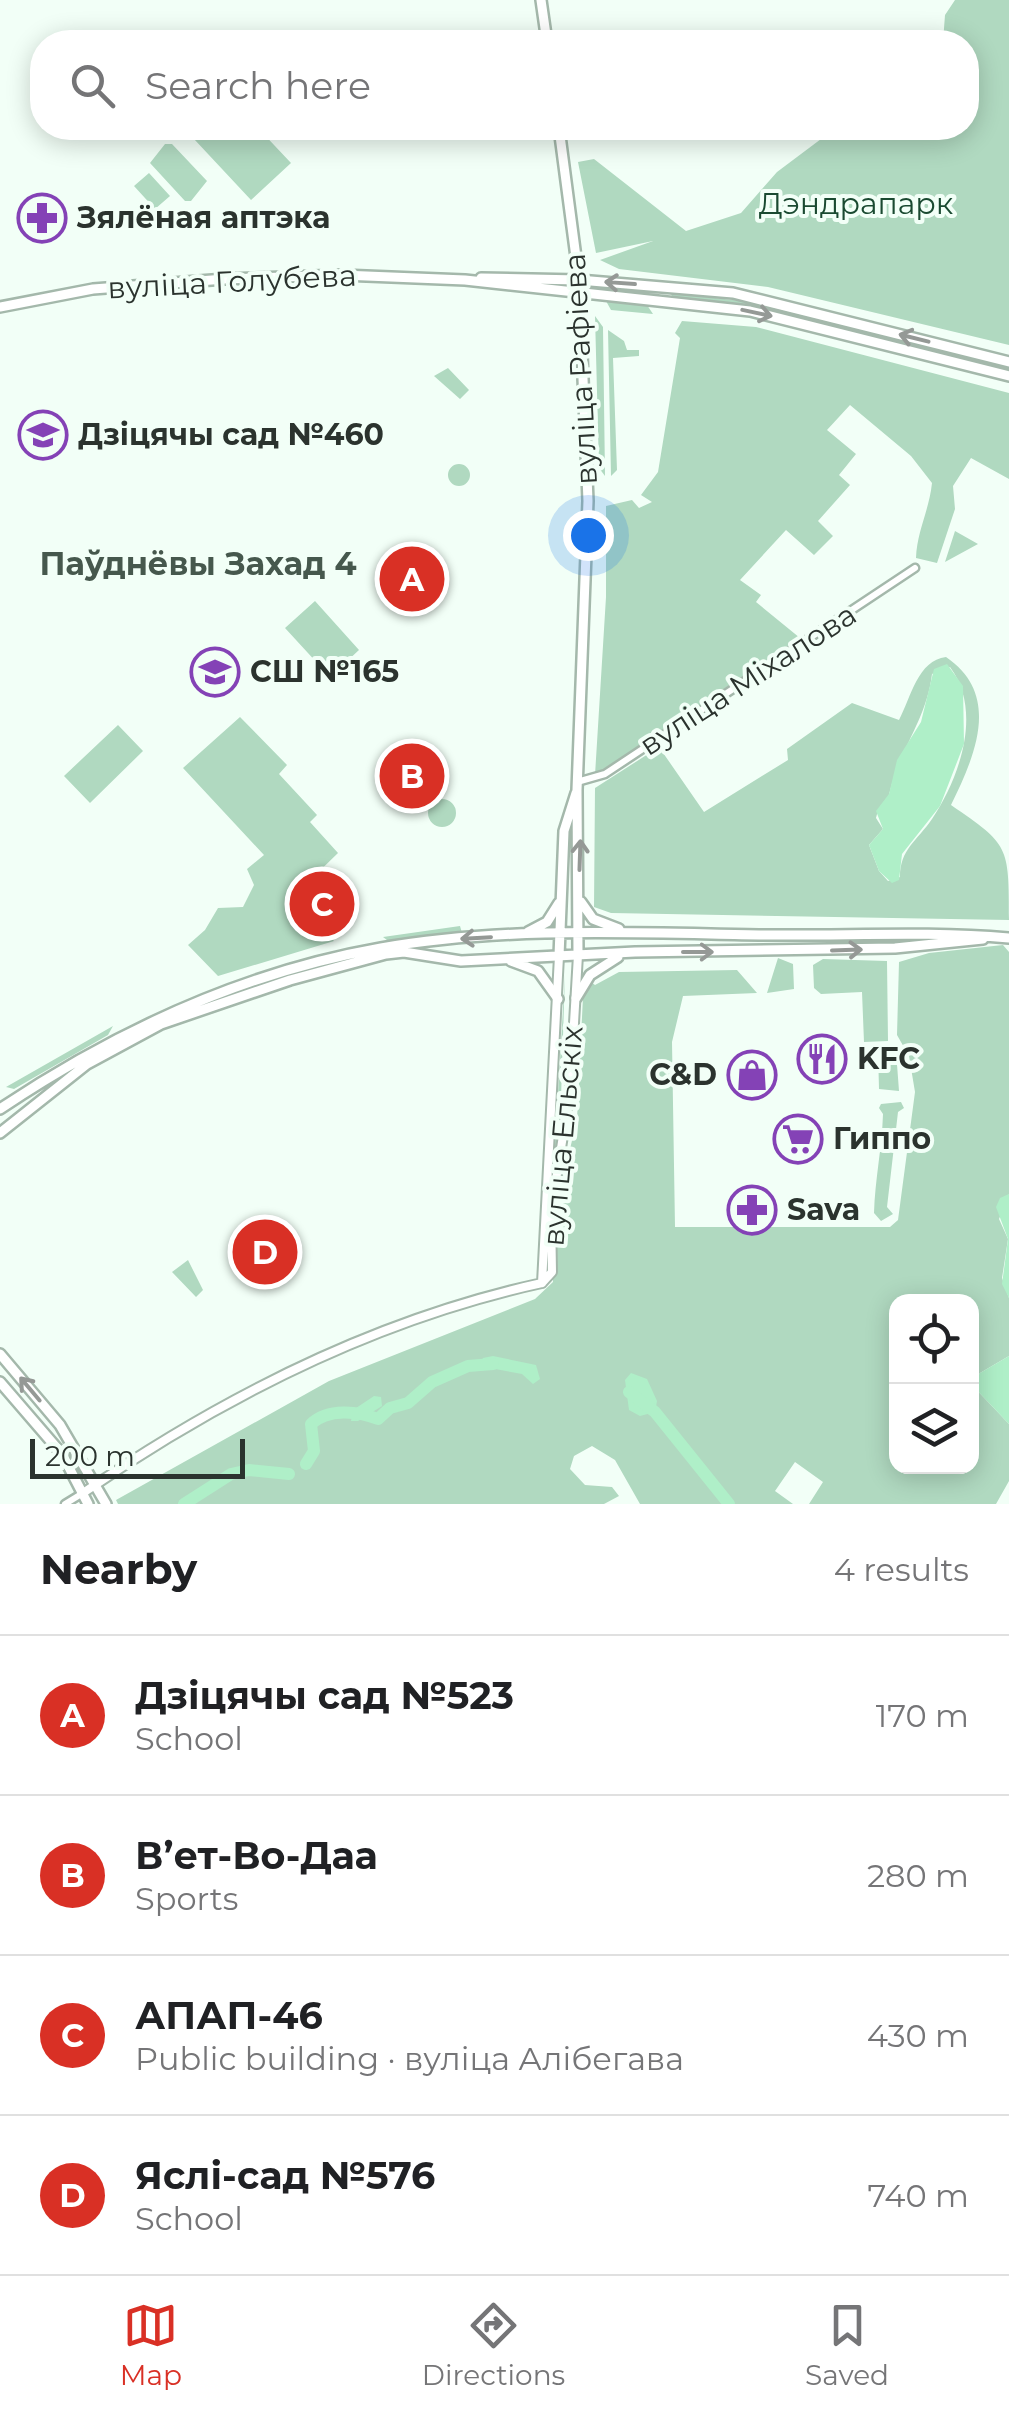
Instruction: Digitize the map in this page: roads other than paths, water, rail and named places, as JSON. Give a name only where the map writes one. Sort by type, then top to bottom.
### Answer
[{"type":"main road","points":[[541,0],[545,30]]},
{"type":"main road","name":"вуліца Рафіева","points":[[559,956],[569,934],[578,893],[577,786],[589,534],[579,280],[561,140]]},
{"type":"main road","name":"вуліца Голубева","points":[[0,307],[93,289],[206,280],[342,275],[465,280],[750,311],[1009,376]]},
{"type":"main road","name":"вуліца Голубева","points":[[465,280],[500,276],[579,280],[733,294],[1009,362]]},
{"type":"main road","name":"вуліца Рафіева","points":[[577,786],[564,831],[562,891],[569,934],[578,956]]},
{"type":"main road","points":[[521,935],[550,919],[562,891]]},
{"type":"main road","points":[[578,893],[593,919],[637,933]]},
{"type":"main road","points":[[0,1109],[122,1035],[214,996],[378,948],[569,934],[944,932],[1009,938]]},
{"type":"main road","points":[[798,934],[799,952]]},
{"type":"main road","points":[[0,1132],[87,1064],[161,1024],[207,1006],[386,954],[404,952],[462,961],[635,952],[799,952],[895,948],[996,936]]},
{"type":"main road","points":[[576,998],[595,970],[635,952]]},
{"type":"main road","points":[[503,959],[538,971],[558,999]]},
{"type":"main road","points":[[0,1354],[60,1425],[106,1504]]},
{"type":"main road","points":[[0,1382],[62,1454],[88,1504]]},
{"type":"street","name":"вуліца Міхалова","points":[[577,786],[605,774],[915,568]]},
{"type":"street","name":"вуліца Ельскіх","points":[[542,1283],[559,956]]},
{"type":"street","name":"вуліца Ельскіх","points":[[542,1283],[552,1272],[552,1212],[570,1092],[578,956]]},
{"type":"street","points":[[65,1504],[156,1444],[275,1379],[396,1326],[542,1283]]},
{"type":"waterway","points":[[306,1464],[314,1451],[311,1424],[318,1419],[343,1412],[378,1419],[390,1408],[408,1403],[432,1382],[468,1366],[493,1364]]},
{"type":"waterway","points":[[629,1392],[655,1412],[729,1504]]},
{"type":"waterway","points":[[184,1504],[231,1474],[249,1470],[289,1474]]},
{"type":"place","name":"Зялёная аптэка","points":[[42,218]]},
{"type":"place","name":"Дзіцячы сад №460","points":[[43,435]]},
{"type":"place","name":"Дзіцячы сад №523","points":[[412,579]]},
{"type":"place","name":"СШ №165","points":[[215,672]]},
{"type":"place","name":"Вʼет-Во-Даа","points":[[412,776]]},
{"type":"place","name":"АПАП-46","points":[[322,904]]},
{"type":"place","name":"KFC","points":[[822,1059]]},
{"type":"place","name":"C&D","points":[[752,1075]]},
{"type":"place","name":"Гиппо","points":[[798,1139]]},
{"type":"place","name":"Sava","points":[[752,1210]]},
{"type":"place","name":"Яслі-сад №576","points":[[265,1252]]},
{"type":"district","name":"Паўднёвы Захад 4","points":[[198,564]]},
{"type":"park label","name":"Дэндрапарк","points":[[856,204]]}]
